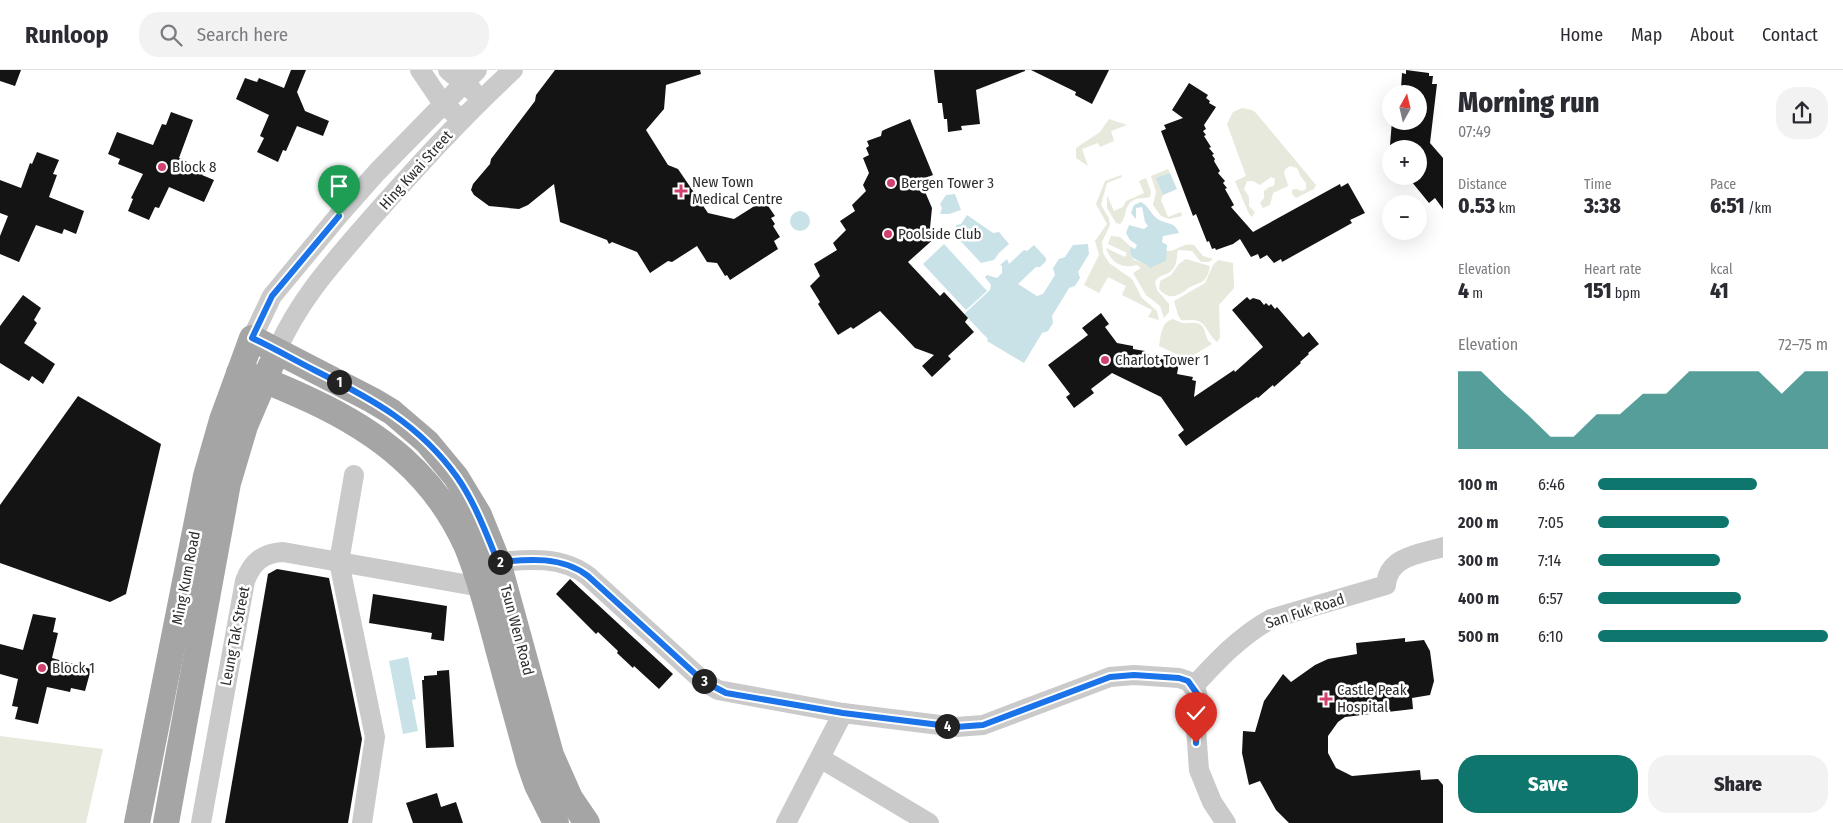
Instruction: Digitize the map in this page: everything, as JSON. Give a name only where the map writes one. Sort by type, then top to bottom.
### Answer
[{"type":"main road","name":"Tsun Wen Road","points":[[252,338],[372,400],[404,422],[427,442],[456,477],[479,516],[498,562],[551,755],[570,798],[587,823]]},
{"type":"main road","name":"Ming Kum Road","points":[[137,823],[206,476],[222,420],[252,338]]},
{"type":"main road","name":"Ming Kum Road","points":[[166,823],[228,483],[245,426],[277,350]]},
{"type":"main road","name":"Tsun Wen Road","points":[[239,373],[265,380],[346,418],[375,435],[401,456],[432,490],[453,520],[466,546],[481,587],[529,762],[537,785],[556,823]]},
{"type":"street","points":[[420,70],[444,104],[462,120]]},
{"type":"street","points":[[448,70],[471,76],[482,98]]},
{"type":"street","name":"Hing Kwai Street","points":[[277,350],[288,326],[311,290],[405,180],[482,98],[512,70]]},
{"type":"street","name":"Hing Kwai Street","points":[[252,338],[272,296],[377,172],[471,76]]},
{"type":"street","points":[[354,474],[339,562],[375,737],[362,823]]},
{"type":"street","name":"San Fuk Road","points":[[1193,686],[1219,658],[1240,640],[1271,619],[1386,585],[1389,570],[1398,562],[1443,547]]},
{"type":"street","name":"Leung Tak Street","points":[[201,823],[245,581],[250,569],[259,558],[273,552],[284,552],[481,587]]},
{"type":"street","points":[[498,562],[534,560],[558,562],[574,566],[588,576],[703,681],[718,690],[843,713],[956,727],[983,725],[1110,677],[1134,675],[1179,678],[1188,681],[1193,686],[1198,702],[1196,736],[1199,770],[1212,802],[1226,823]]},
{"type":"street","points":[[786,823],[843,713]]},
{"type":"street","points":[[820,758],[928,823]]},
{"type":"shaded area","points":[[1242,108],[1256,113],[1316,185],[1314,189],[1296,198],[1292,194],[1292,190],[1302,191],[1306,189],[1306,183],[1297,168],[1290,166],[1284,173],[1288,186],[1273,193],[1270,205],[1263,208],[1260,203],[1264,198],[1264,191],[1274,186],[1275,179],[1271,177],[1260,185],[1253,181],[1247,181],[1244,189],[1249,197],[1249,206],[1255,212],[1252,217],[1235,181],[1246,176],[1227,124],[1233,112]]},
{"type":"shaded area","points":[[1109,119],[1127,125],[1111,131],[1114,141],[1100,147],[1098,143],[1082,149],[1088,166],[1076,158],[1076,148],[1100,132]]},
{"type":"shaded area","points":[[1168,169],[1170,173],[1157,178],[1163,195],[1161,200],[1168,217],[1181,212],[1182,216],[1169,219],[1161,216],[1153,205],[1156,192],[1151,176]]},
{"type":"shaded area","points":[[1121,175],[1122,177],[1107,183],[1101,205],[1109,218],[1110,225],[1102,242],[1103,253],[1109,263],[1132,279],[1142,298],[1157,311],[1159,320],[1148,317],[1152,310],[1122,295],[1126,286],[1108,277],[1099,293],[1084,285],[1099,255],[1095,241],[1107,224],[1096,204],[1105,181]]},
{"type":"shaded area","points":[[1146,178],[1151,192],[1150,197],[1131,202],[1120,224],[1116,223],[1107,208],[1107,195],[1114,211],[1123,207],[1126,201],[1144,193],[1139,181]]},
{"type":"shaded area","points":[[1111,236],[1120,237],[1131,247],[1130,254],[1134,260],[1153,266],[1166,261],[1166,251],[1190,244],[1194,245],[1203,256],[1213,259],[1209,262],[1201,262],[1192,251],[1178,250],[1174,268],[1155,282],[1157,290],[1169,304],[1169,312],[1164,318],[1160,306],[1146,295],[1133,273],[1141,268],[1137,265],[1127,266],[1118,264],[1111,258],[1106,248],[1125,257],[1127,253],[1108,244]]},
{"type":"shaded area","points":[[1186,259],[1210,266],[1206,277],[1201,282],[1179,294],[1166,295],[1159,289],[1160,281],[1171,275],[1179,264]]},
{"type":"shaded area","points":[[1218,260],[1233,263],[1234,288],[1219,305],[1220,338],[1217,342],[1206,327],[1198,321],[1181,320],[1174,301],[1205,283],[1213,265]]},
{"type":"shaded area","points":[[1173,319],[1183,323],[1201,325],[1212,344],[1187,359],[1159,346],[1164,326]]},
{"type":"shaded area","points":[[0,736],[103,749],[86,823],[0,823]]},
{"type":"water","points":[[1170,173],[1177,189],[1163,195],[1156,178]]},
{"type":"water","points":[[955,194],[961,210],[949,214],[940,214],[942,208],[940,204],[946,195]]},
{"type":"water","points":[[1141,202],[1156,218],[1173,225],[1179,233],[1163,236],[1162,242],[1167,245],[1166,261],[1150,268],[1133,258],[1130,252],[1131,247],[1135,249],[1137,245],[1130,240],[1126,233],[1129,225],[1144,229],[1148,226],[1145,222],[1142,207],[1136,208],[1136,219],[1131,213],[1134,205]]},
{"type":"water","points":[[800,211],[807,214],[810,221],[807,228],[800,231],[793,228],[790,221],[793,214]]},
{"type":"water","points":[[967,215],[993,233],[999,232],[1009,244],[994,260],[981,263],[955,235],[956,225],[961,224]]},
{"type":"water","points":[[944,244],[987,291],[966,310],[923,264]]},
{"type":"water","points":[[1088,244],[1089,254],[1078,272],[1080,278],[1075,286],[1069,288],[1052,316],[1053,323],[1048,331],[1042,333],[1024,363],[987,341],[988,339],[964,314],[990,290],[991,285],[985,277],[987,275],[997,278],[1002,273],[1002,266],[1000,265],[1007,259],[1009,264],[1024,250],[1027,251],[1034,245],[1046,258],[1046,261],[1040,267],[1036,267],[1018,284],[1037,296],[1043,294],[1055,275],[1053,268],[1059,259],[1065,257],[1073,245]]},
{"type":"water","points":[[408,657],[416,699],[412,700],[418,731],[403,734],[389,661]]},
{"type":"building","points":[[0,70],[21,70],[15,86],[0,81]]},
{"type":"building","points":[[291,70],[306,70],[297,92],[305,111],[329,121],[323,136],[297,126],[286,151],[283,150],[278,162],[257,152],[264,138],[260,136],[269,115],[236,99],[245,78],[257,82],[259,78],[284,88]]},
{"type":"building","points":[[555,70],[700,70],[701,74],[666,85],[664,109],[646,130],[668,165],[678,169],[708,213],[734,219],[764,200],[775,216],[771,218],[775,224],[773,226],[780,237],[774,241],[778,249],[730,280],[727,275],[725,276],[717,263],[707,262],[697,246],[650,273],[637,252],[612,242],[609,244],[607,240],[560,222],[554,184],[528,205],[519,209],[489,206],[474,195],[471,190],[473,184],[490,164],[491,159],[535,101],[536,95]]},
{"type":"building","points":[[934,70],[1025,71],[976,90],[980,124],[961,126],[962,130],[948,132],[947,119],[944,119],[942,103],[938,103]]},
{"type":"building","points":[[1031,70],[1109,70],[1092,104],[1075,95],[1076,92]]},
{"type":"building","points":[[1406,70],[1429,73],[1429,76],[1433,76],[1432,84],[1437,84],[1430,143],[1443,158],[1443,209],[1435,198],[1429,203],[1427,195],[1422,195],[1414,185],[1427,185],[1427,140],[1390,140],[1391,130],[1428,130],[1428,85],[1401,85],[1402,73],[1406,74]]},
{"type":"building","points":[[1189,83],[1208,95],[1206,98],[1210,101],[1209,103],[1216,107],[1204,125],[1206,129],[1203,131],[1206,135],[1204,136],[1214,154],[1212,155],[1215,159],[1214,161],[1220,171],[1218,173],[1225,181],[1223,183],[1227,188],[1225,189],[1234,205],[1231,207],[1253,232],[1340,184],[1341,187],[1348,183],[1365,213],[1350,220],[1352,223],[1282,262],[1281,259],[1274,263],[1267,255],[1260,259],[1258,254],[1251,257],[1240,239],[1233,244],[1216,250],[1215,248],[1212,249],[1209,241],[1207,242],[1196,214],[1193,216],[1161,131],[1166,129],[1164,125],[1183,118],[1172,110]]},
{"type":"building","name":"Block 8","points":[[171,112],[193,120],[179,158],[204,170],[202,175],[214,180],[204,202],[169,187],[159,208],[155,207],[149,220],[128,211],[133,199],[131,198],[143,174],[118,164],[120,159],[108,154],[117,132],[153,145],[162,124],[166,125]]},
{"type":"building","name":"Poolside Club","points":[[910,119],[933,175],[920,180],[932,208],[930,228],[937,236],[908,262],[940,296],[944,292],[968,318],[965,322],[974,332],[948,356],[951,359],[932,377],[922,366],[934,355],[915,348],[880,311],[853,329],[851,327],[838,335],[818,304],[820,302],[810,286],[820,276],[814,264],[837,250],[833,243],[846,230],[840,221],[855,211],[852,205],[866,191],[863,185],[869,173],[863,158],[869,155],[866,148],[869,146],[867,141],[881,136],[882,131]]},
{"type":"building","points":[[37,152],[59,160],[53,174],[57,175],[49,197],[84,211],[76,234],[64,229],[62,234],[36,225],[19,262],[0,254],[0,236],[8,216],[0,213],[0,180],[21,188],[30,163],[32,164]]},
{"type":"building","points":[[23,295],[41,308],[34,320],[37,323],[24,343],[55,364],[43,384],[32,376],[29,381],[0,363],[0,326]]},
{"type":"building","points":[[1247,297],[1250,300],[1253,298],[1260,300],[1264,305],[1266,303],[1269,306],[1271,304],[1275,309],[1277,307],[1303,337],[1309,332],[1319,344],[1274,387],[1273,385],[1258,398],[1186,446],[1178,435],[1184,430],[1161,397],[1112,373],[1091,389],[1094,393],[1074,408],[1066,397],[1070,394],[1048,365],[1088,335],[1082,328],[1101,313],[1109,324],[1105,327],[1117,343],[1133,346],[1133,349],[1145,351],[1144,354],[1162,357],[1161,359],[1179,363],[1177,374],[1193,377],[1192,380],[1196,381],[1194,397],[1234,370],[1235,372],[1263,347],[1232,310]]},
{"type":"building","points":[[78,396],[161,444],[126,594],[110,602],[0,563],[0,505]]},
{"type":"building","points":[[277,569],[329,578],[362,739],[348,823],[225,823],[268,574]]},
{"type":"building","points":[[570,579],[673,674],[659,689],[634,666],[633,668],[598,632],[596,634],[556,594]]},
{"type":"building","points":[[373,594],[447,606],[444,641],[431,639],[432,633],[369,623]]},
{"type":"building","name":"Block 1","points":[[33,614],[56,618],[53,632],[58,633],[52,658],[91,669],[85,691],[71,688],[70,692],[47,687],[38,724],[15,719],[18,707],[12,706],[18,679],[0,674],[0,644],[23,650]]},
{"type":"building","points":[[1405,638],[1405,642],[1424,640],[1430,651],[1434,681],[1430,695],[1412,698],[1413,709],[1345,717],[1338,722],[1328,736],[1328,753],[1336,768],[1352,776],[1420,770],[1421,780],[1438,779],[1443,785],[1443,823],[1289,823],[1276,810],[1260,781],[1249,785],[1242,753],[1243,731],[1255,732],[1264,701],[1283,674],[1291,682],[1315,665],[1328,659],[1357,654],[1356,643]]},
{"type":"building","points":[[449,670],[454,747],[426,748],[422,680],[424,680],[424,676],[437,675],[437,671]]},
{"type":"building","points":[[437,793],[441,807],[456,802],[463,823],[413,823],[406,803]]},
{"type":"place","name":"Block 8","points":[[162,167]]},
{"type":"place","name":"Bergen Tower 3","points":[[891,183]]},
{"type":"place","name":"New Town Medical Centre","points":[[681,191]]},
{"type":"place","name":"Poolside Club","points":[[888,234]]},
{"type":"place","name":"Charlot Tower 1","points":[[1105,360]]},
{"type":"place","name":"Block 1","points":[[42,668]]},
{"type":"place","name":"Castle Peak Hospital","points":[[1326,699]]},
{"type":"route","points":[[339,216],[272,296],[252,338],[372,400],[410,426],[427,442],[456,477],[479,516],[498,562],[519,560],[558,562],[581,570],[703,681],[726,693],[843,713],[956,727],[983,725],[1110,677],[1134,675],[1179,678],[1188,681],[1198,695],[1196,743]]}]
